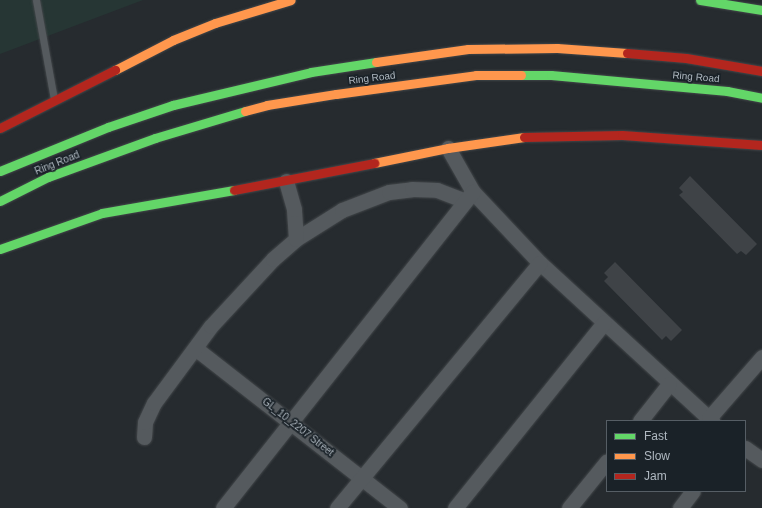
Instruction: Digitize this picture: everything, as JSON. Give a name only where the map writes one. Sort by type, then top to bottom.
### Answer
[{"type":"main road","points":[[0,128],[54,99],[173,40],[248,12],[291,0]]},
{"type":"main road","points":[[700,0],[722,1],[762,10]]},
{"type":"main road","name":"Ring Road","points":[[0,171],[108,127],[173,105],[310,72],[423,54],[468,49],[557,48],[686,58],[762,71]]},
{"type":"main road","name":"Ring Road","points":[[0,201],[48,177],[155,138],[267,105],[476,75],[551,74],[726,91],[762,98]]},
{"type":"main road","points":[[0,249],[102,213],[286,181],[448,148],[526,137],[622,135],[762,145]]},
{"type":"street","points":[[448,148],[469,197],[669,384],[711,420],[762,357]]},
{"type":"street","points":[[286,181],[294,209],[296,239]]},
{"type":"street","points":[[144,437],[145,422],[154,403],[211,326],[272,259],[296,239],[342,210],[390,192],[412,189],[437,190],[469,197]]},
{"type":"street","points":[[223,508],[469,197]]},
{"type":"street","points":[[337,508],[540,262]]},
{"type":"street","points":[[455,508],[604,323]]},
{"type":"street","name":"GL_10_2207 Street","points":[[195,348],[292,422],[400,508]]},
{"type":"street","points":[[641,420],[669,384]]},
{"type":"street","points":[[746,449],[762,460]]},
{"type":"street","points":[[569,508],[606,462]]},
{"type":"street","points":[[680,508],[692,492]]},
{"type":"lane","points":[[36,0],[54,99]]},
{"type":"shaded area","points":[[0,0],[143,0],[0,54]]},
{"type":"building","points":[[690,176],[757,244],[746,255],[741,251],[737,254],[679,195],[683,192],[679,188]]},
{"type":"building","points":[[615,262],[682,330],[671,341],[666,336],[662,340],[604,281],[608,277],[604,273]]},
{"type":"traffic: fast","points":[[700,0],[762,10]]},
{"type":"traffic: fast","points":[[0,171],[108,127],[173,105],[311,72],[376,62]]},
{"type":"traffic: fast","points":[[521,75],[551,75],[727,91],[762,98]]},
{"type":"traffic: fast","points":[[0,201],[48,177],[155,138],[245,111]]},
{"type":"traffic: fast","points":[[0,249],[102,213],[234,190]]},
{"type":"traffic: slow","points":[[115,70],[173,40],[215,23],[291,0]]},
{"type":"traffic: slow","points":[[376,62],[468,49],[557,48],[627,53]]},
{"type":"traffic: slow","points":[[245,111],[267,105],[336,94],[476,75],[521,75]]},
{"type":"traffic: slow","points":[[374,163],[448,148],[524,137]]},
{"type":"traffic: jam","points":[[627,53],[686,58],[762,71]]},
{"type":"traffic: jam","points":[[0,128],[115,70]]},
{"type":"traffic: jam","points":[[524,137],[622,135],[762,145]]},
{"type":"traffic: jam","points":[[234,190],[374,163]]}]
